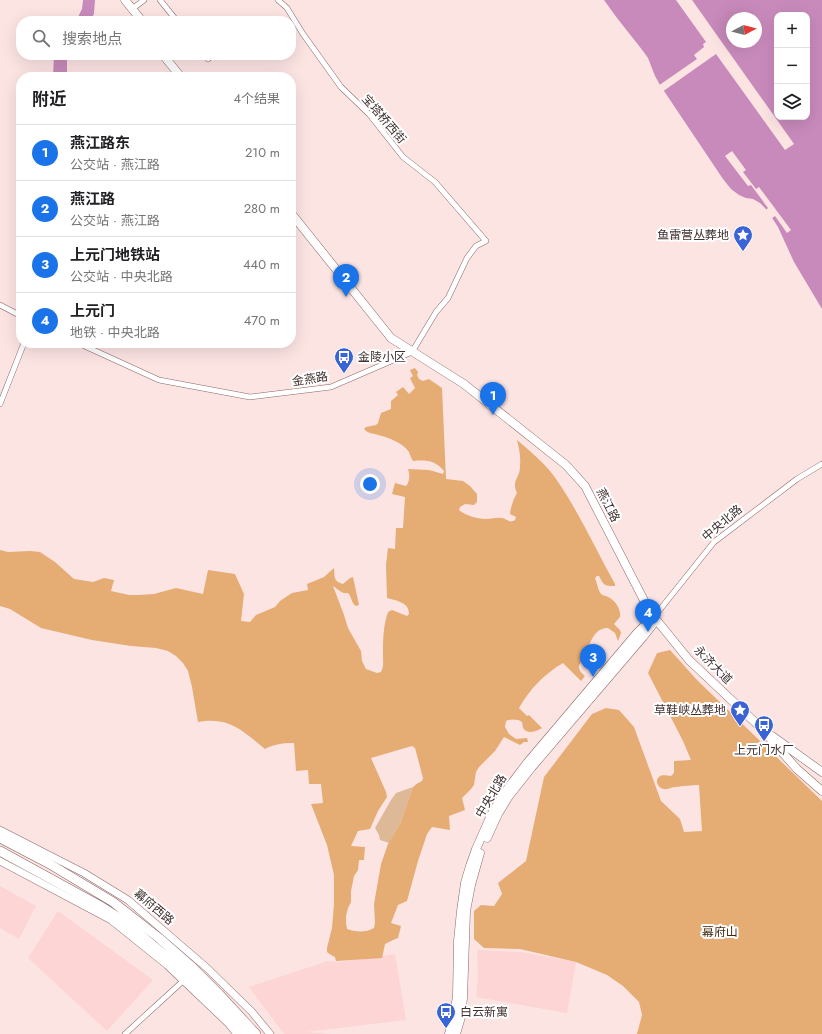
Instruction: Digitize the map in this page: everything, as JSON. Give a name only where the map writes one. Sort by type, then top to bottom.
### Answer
[{"type":"highway","name":"幕府西路","points":[[0,838],[48,863],[114,902],[186,962],[224,998],[256,1034]]},
{"type":"highway","points":[[0,852],[102,907],[120,919],[186,973],[246,1034]]},
{"type":"main road","points":[[119,0],[132,16]]},
{"type":"main road","points":[[125,0],[138,16]]},
{"type":"main road","points":[[167,60],[176,72]]},
{"type":"main road","points":[[173,60],[182,72]]},
{"type":"main road","name":"燕江路","points":[[296,219],[391,338],[411,353],[464,384],[566,465],[576,475],[585,486],[653,620]]},
{"type":"main road","points":[[296,225],[389,341],[399,348],[411,353]]},
{"type":"main road","name":"永济大道","points":[[653,620],[689,660],[759,726],[797,769],[822,791]]},
{"type":"main road","name":"中央北路","points":[[449,1034],[457,996],[458,941],[465,883],[476,849],[493,811],[527,763],[637,634],[653,620]]},
{"type":"main road","name":"中央北路","points":[[456,1034],[463,998],[466,911],[471,884],[481,850],[498,814],[509,796],[532,767],[618,668],[653,620]]},
{"type":"main road","name":"永济大道","points":[[759,726],[822,772]]},
{"type":"main road","name":"幕府西路","points":[[0,830],[84,873],[128,900],[207,968],[252,1012],[270,1034]]},
{"type":"main road","points":[[0,861],[111,920],[167,965],[229,1024],[237,1034]]},
{"type":"street","points":[[132,8],[144,0]]},
{"type":"street","points":[[160,0],[173,16]]},
{"type":"street","name":"宝塔桥西街","points":[[278,0],[287,8],[292,16]]},
{"type":"street","name":"宝塔桥西街","points":[[296,23],[341,87],[369,114],[403,157],[435,182],[486,241],[476,246],[467,258],[448,298],[436,312],[411,353]]},
{"type":"street","points":[[0,305],[16,313]]},
{"type":"street","points":[[0,404],[22,348]]},
{"type":"street","name":"金燕路","points":[[89,348],[159,380],[250,397],[331,387],[411,353]]},
{"type":"street","name":"中央北路","points":[[653,620],[714,542],[797,479],[822,464]]},
{"type":"street","points":[[125,1034],[183,981]]},
{"type":"shaded area","points":[[83,0],[90,0],[85,16],[78,16],[82,9]]},
{"type":"shaded area","points":[[604,0],[822,0],[822,309],[794,262],[778,227],[767,210],[753,199],[739,195],[731,189],[723,179],[660,85],[648,58]]},
{"type":"shaded area","points":[[54,60],[59,60],[59,72],[53,72]]},
{"type":"shaded area","points":[[413,787],[400,824],[389,843],[380,840],[375,828],[391,800],[396,793]]},
{"type":"shaded area","points":[[0,886],[36,906],[19,939],[0,928]]},
{"type":"shaded area","points":[[58,911],[153,980],[107,1031],[28,958]]},
{"type":"shaded area","points":[[477,950],[521,952],[576,962],[567,1013],[476,997],[478,978]]},
{"type":"shaded area","points":[[395,954],[406,1020],[306,1032],[331,1034],[284,1034],[249,987],[328,961],[340,962]]},
{"type":"green space","points":[[415,368],[418,372],[417,375],[419,379],[423,381],[429,379],[442,388],[446,479],[463,481],[477,494],[477,502],[474,505],[465,504],[460,507],[459,510],[468,515],[479,518],[503,518],[510,521],[515,520],[516,517],[510,514],[512,504],[517,493],[515,489],[515,482],[520,470],[520,456],[517,440],[548,468],[587,531],[615,584],[615,586],[607,585],[604,584],[599,576],[595,578],[601,594],[609,597],[619,609],[620,617],[614,624],[621,633],[618,641],[615,633],[608,628],[604,628],[595,634],[588,648],[598,657],[596,660],[587,659],[581,662],[579,669],[585,676],[581,681],[563,663],[549,672],[532,689],[519,708],[527,716],[529,715],[542,728],[530,732],[523,728],[522,722],[520,721],[506,721],[505,727],[509,734],[516,739],[527,738],[528,742],[524,742],[520,745],[504,737],[495,751],[479,767],[476,772],[474,785],[462,798],[465,810],[449,816],[450,830],[432,827],[427,834],[407,901],[398,905],[391,923],[401,926],[398,938],[385,944],[382,958],[336,961],[335,957],[327,952],[332,928],[334,875],[327,845],[311,804],[323,803],[321,784],[309,784],[308,770],[296,771],[294,743],[279,744],[265,749],[235,726],[218,721],[198,722],[188,671],[176,656],[168,651],[156,648],[92,640],[41,628],[10,609],[0,606],[0,550],[8,552],[40,552],[55,562],[74,579],[93,582],[104,578],[114,580],[111,591],[129,595],[154,594],[176,588],[203,594],[208,570],[235,574],[244,594],[241,621],[250,622],[256,615],[275,607],[280,601],[292,593],[308,590],[307,584],[324,577],[334,568],[335,578],[340,583],[343,584],[353,577],[359,605],[354,605],[348,593],[341,592],[333,586],[348,628],[361,651],[362,661],[366,669],[377,673],[381,672],[383,668],[384,628],[388,612],[392,610],[407,616],[409,614],[405,604],[387,598],[386,565],[388,548],[395,549],[396,528],[403,528],[405,497],[392,494],[395,483],[406,486],[409,478],[408,469],[429,470],[443,474],[444,471],[441,467],[434,463],[413,461],[409,452],[399,443],[386,437],[369,433],[364,429],[366,427],[376,425],[381,413],[391,409],[391,401],[398,395],[396,392],[403,387],[409,394],[415,388],[410,378],[413,376],[410,370]],"holes":[[[412,746],[415,748],[423,778],[422,781],[413,787],[400,824],[388,844],[381,864],[374,904],[374,928],[368,931],[360,932],[347,929],[346,916],[351,902],[351,891],[354,876],[358,870],[359,860],[364,860],[365,847],[351,846],[358,831],[370,829],[378,811],[387,797],[371,758]]]},
{"type":"green space","name":"幕府山","points":[[670,650],[697,680],[822,801],[822,1034],[637,1034],[642,1015],[639,1002],[623,986],[607,975],[576,962],[520,949],[484,948],[474,939],[474,911],[481,905],[494,906],[502,894],[498,883],[526,861],[544,777],[592,714],[606,708],[619,710],[634,727],[661,801],[680,819],[684,832],[702,831],[699,785],[662,789],[657,783],[660,776],[671,776],[674,773],[674,761],[691,760],[683,741],[648,673],[657,653]]},
{"type":"pier","points":[[676,0],[692,0],[774,116],[774,120],[777,120],[794,144],[785,150],[716,54],[662,92],[658,86],[697,59],[694,55],[704,47],[703,44],[706,42]]},
{"type":"pier","points":[[732,151],[746,170],[743,172],[756,189],[759,187],[791,230],[787,233],[775,216],[771,219],[765,211],[768,208],[751,185],[748,186],[725,156]]},
{"type":"waterway","points":[[88,16],[90,13],[91,0]]},
{"type":"waterway","points":[[63,60],[63,72]]},
{"type":"place","name":"鱼雷营丛葬地","points":[[743,252]]},
{"type":"place","name":"燕江路","points":[[346,297]]},
{"type":"place","name":"金陵小区","points":[[344,374]]},
{"type":"place","name":"燕江路东","points":[[493,415]]},
{"type":"place","name":"上元门","points":[[648,632]]},
{"type":"place","name":"上元门地铁站","points":[[593,677]]},
{"type":"place","name":"草鞋峡丛葬地","points":[[740,727]]},
{"type":"place","name":"上元门水厂","points":[[764,742]]},
{"type":"place","name":"白云新寓","points":[[446,1029]]}]
